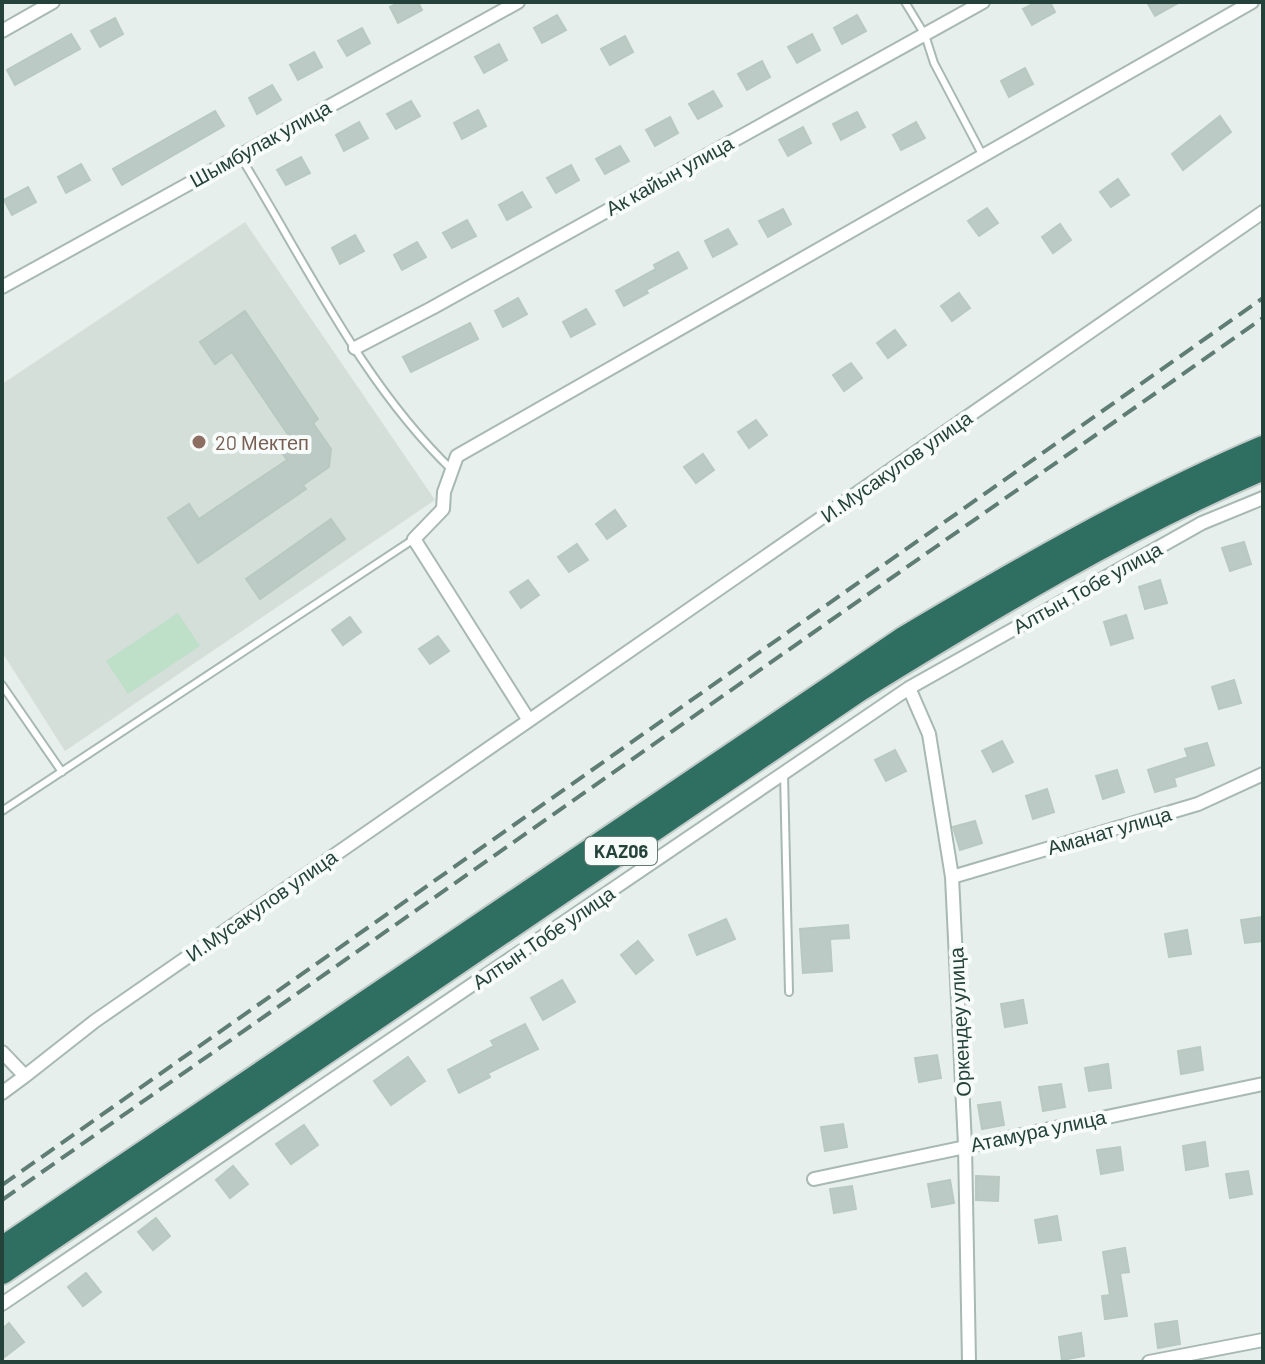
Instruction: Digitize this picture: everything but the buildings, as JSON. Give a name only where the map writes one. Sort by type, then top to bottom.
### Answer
[{"type":"highway","name":"KАZ06","points":[[2,1249],[894,645],[989,588],[1152,499],[1263,448]]},
{"type":"highway","name":"KАZ06","points":[[2,1272],[858,690],[1010,597],[1160,516],[1263,468]]},
{"type":"street","points":[[2,31],[53,2]]},
{"type":"street","name":"Шымбулак улица","points":[[2,287],[518,2]]},
{"type":"street","name":"Ак кайын улица","points":[[355,348],[983,2]]},
{"type":"street","points":[[528,719],[414,539],[443,509],[444,492],[457,456],[1252,2]]},
{"type":"street","name":"И.Мусакулов улица","points":[[2,1093],[95,1021],[1263,212]]},
{"type":"street","name":"Алтын Тобе улица","points":[[2,1304],[909,688],[1202,523],[1263,498]]},
{"type":"street","name":"Оркендеу улица","points":[[909,688],[929,734],[952,877],[965,1145],[969,1362]]},
{"type":"street","name":"Аманат улица","points":[[952,877],[1198,804],[1263,774]]},
{"type":"street","points":[[2,1052],[25,1076]]},
{"type":"street","name":"Атамура улица","points":[[814,1179],[1263,1084]]},
{"type":"street","points":[[1149,1362],[1263,1340]]},
{"type":"lane","points":[[905,2],[925,35],[934,63],[983,156]]},
{"type":"lane","points":[[239,155],[355,348],[400,415],[452,470]]},
{"type":"lane","points":[[2,811],[414,539]]},
{"type":"lane","points":[[2,685],[62,772]]},
{"type":"lane","points":[[784,774],[789,992]]},
{"type":"shaded area","name":"20 Мектеп","points":[[245,222],[435,500],[65,751],[2,652],[2,384]]},
{"type":"green space","points":[[178,613],[200,646],[128,694],[106,661]]},
{"type":"railway","points":[[2,1185],[1263,298]]},
{"type":"railway","points":[[2,1200],[1263,318]]},
{"type":"place","name":"20 Мектеп","points":[[199,442]]}]
